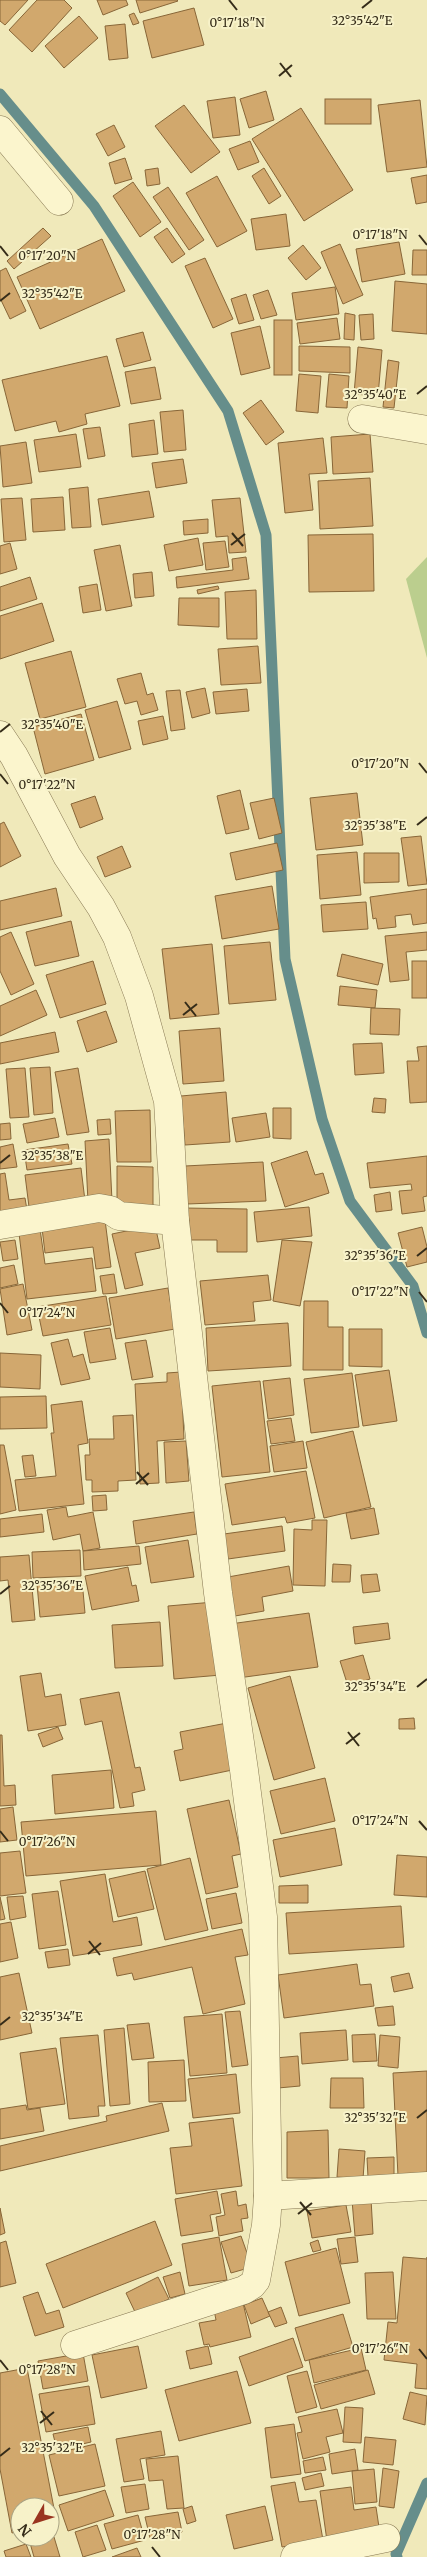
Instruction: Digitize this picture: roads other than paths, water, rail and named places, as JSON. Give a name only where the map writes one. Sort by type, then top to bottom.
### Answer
[{"type":"street","points":[[0,130],[59,201]]},
{"type":"street","points":[[362,419],[427,430]]},
{"type":"street","points":[[0,735],[14,756],[67,856],[101,907],[117,937],[139,996],[168,1100],[175,1221],[218,1594],[263,1917],[268,2196],[256,2280],[252,2285],[75,2345]]},
{"type":"street","points":[[0,1225],[99,1208],[110,1210],[119,1216],[175,1221]]},
{"type":"street","points":[[268,2196],[427,2186]]},
{"type":"street","points":[[295,2557],[386,2538]]},
{"type":"waterway","points":[[0,94],[94,206],[228,411],[266,535],[285,959],[322,1119],[350,1201],[413,1286],[427,1333]]},
{"type":"waterway","points":[[397,2557],[396,2554],[427,2483]]}]
